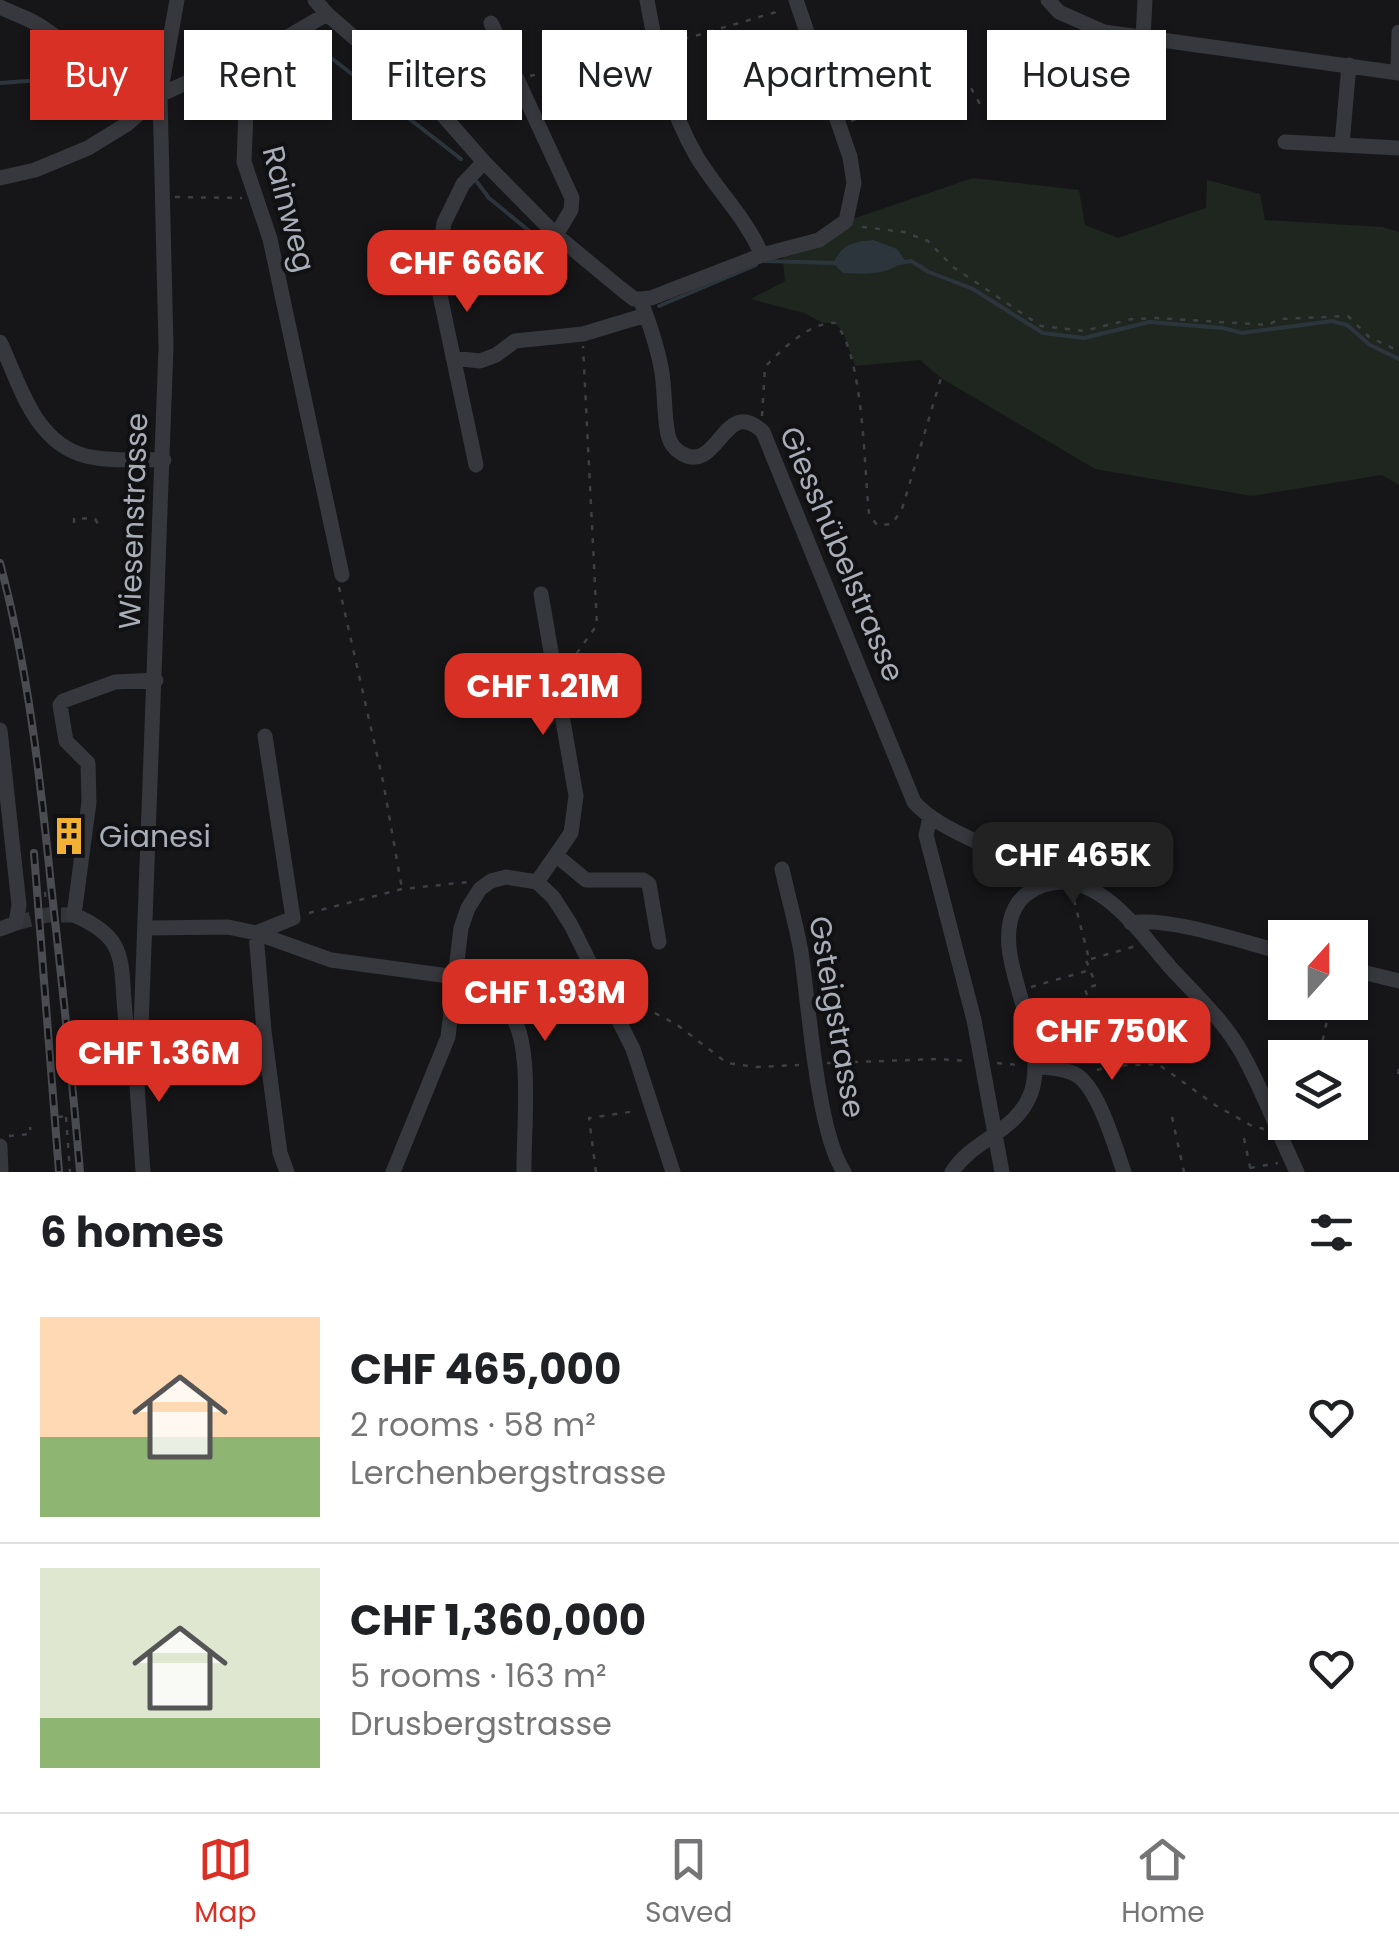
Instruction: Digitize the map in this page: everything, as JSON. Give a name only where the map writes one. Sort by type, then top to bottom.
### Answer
[{"type":"street","name":"Wiesenstrasse","points":[[164,74],[178,0]]},
{"type":"street","points":[[315,0],[326,14],[441,113],[556,235],[643,307]]},
{"type":"street","points":[[648,0],[653,30]]},
{"type":"street","points":[[1048,0],[1059,12],[1100,30]]},
{"type":"street","points":[[1143,30],[1145,0]]},
{"type":"street","points":[[453,358],[480,362],[515,341],[582,334],[643,307],[651,298],[762,255],[819,240],[846,221],[854,182],[840,124],[792,4]]},
{"type":"street","points":[[0,7],[46,30]]},
{"type":"street","points":[[299,30],[326,14]]},
{"type":"street","points":[[491,23],[494,30]]},
{"type":"street","points":[[1166,41],[1398,73],[1399,32]]},
{"type":"street","points":[[1342,144],[1350,66]]},
{"type":"street","points":[[522,93],[572,198],[571,210],[556,235]]},
{"type":"street","points":[[0,178],[35,170],[88,148],[132,120]]},
{"type":"street","name":"Wiesenstrasse","points":[[134,1042],[141,1028],[164,460],[166,347],[160,120]]},
{"type":"street","name":"Rainweg","points":[[246,120],[244,162],[270,238],[342,576]]},
{"type":"street","points":[[679,120],[700,162],[738,210],[762,255]]},
{"type":"street","points":[[1285,142],[1399,148]]},
{"type":"street","points":[[476,465],[436,276],[444,223],[463,184],[484,162]]},
{"type":"street","name":"Giesshübelstrasse","points":[[643,307],[661,371],[668,440],[676,451],[698,458],[707,454],[726,430],[745,422],[763,432],[910,794],[930,817],[1021,868],[1035,888]]},
{"type":"street","points":[[0,342],[36,419],[60,445],[88,457],[164,460]]},
{"type":"street","points":[[537,882],[571,833],[576,796],[541,594]]},
{"type":"street","points":[[144,1172],[134,1042],[126,1030],[120,955],[113,939],[74,914],[89,802],[88,763],[66,741],[60,706],[63,701],[115,682],[156,680]]},
{"type":"street","points":[[0,730],[17,885],[16,923],[0,928]]},
{"type":"street","points":[[256,933],[293,918],[265,736]]},
{"type":"street","points":[[930,817],[926,834],[974,1020],[1002,1172]]},
{"type":"street","points":[[557,856],[586,880],[643,880],[649,884],[658,942]]},
{"type":"street","name":"Gsteigstrasse","points":[[782,869],[800,946],[816,1064],[836,1159],[844,1172]]},
{"type":"street","points":[[393,1172],[448,1037],[461,928],[468,908],[480,889],[506,876],[537,882],[562,910],[633,1049],[672,1172]]},
{"type":"street","points":[[952,1172],[968,1152],[995,1136],[1023,1109],[1034,1080],[1036,1066],[1010,948],[1009,925],[1020,900],[1049,883],[1070,882],[1104,898],[1131,923],[1229,1034],[1268,1111]]},
{"type":"street","points":[[1131,923],[1146,920],[1268,949]]},
{"type":"street","points":[[146,928],[228,927],[332,960],[456,984],[490,997],[510,1012],[516,1022],[523,1062],[524,1172]]},
{"type":"street","points":[[256,933],[264,1032],[280,1153],[287,1172]]},
{"type":"street","points":[[1368,973],[1399,981]]},
{"type":"street","points":[[1036,1066],[1064,1070],[1084,1080],[1124,1172]]},
{"type":"street","points":[[1282,1140],[1294,1166]]},
{"type":"street","points":[[0,1151],[1,1172]]},
{"type":"path","points":[[687,37],[792,4]]},
{"type":"path","points":[[840,124],[917,106],[928,114],[934,112],[932,90],[960,81],[971,88],[982,106]]},
{"type":"path","points":[[162,196],[242,198]]},
{"type":"path","points":[[846,221],[870,230],[904,232],[928,242],[954,267],[1041,326],[1084,331],[1132,319],[1268,325],[1279,320],[1348,316],[1369,338],[1399,351]]},
{"type":"path","points":[[763,432],[765,367],[780,350],[823,322],[835,323],[844,332],[855,366],[868,514],[878,525],[892,524],[902,509],[941,378]]},
{"type":"path","points":[[556,682],[596,625],[582,334]]},
{"type":"path","points":[[74,523],[74,518],[95,518],[100,527]]},
{"type":"path","points":[[342,576],[337,577],[383,780],[402,889]]},
{"type":"path","points":[[293,918],[402,889],[490,881]]},
{"type":"path","points":[[1070,882],[1090,959]]},
{"type":"path","points":[[45,892],[46,902]]},
{"type":"path","points":[[1111,1066],[1085,988],[1096,985],[1086,960],[1149,943]]},
{"type":"path","points":[[1020,990],[1090,970]]},
{"type":"path","points":[[613,1006],[626,1005],[651,1012],[676,1024],[727,1063],[738,1066],[938,1058],[1036,1066]]},
{"type":"path","points":[[1084,1080],[1101,1067],[1158,1064],[1215,1105],[1252,1126],[1268,1129]]},
{"type":"path","points":[[1398,1074],[1399,1068]]},
{"type":"path","points":[[596,1172],[590,1118],[652,1108]]},
{"type":"path","points":[[58,1117],[68,1116],[70,1172]]},
{"type":"path","points":[[1172,1117],[1184,1172]]},
{"type":"path","points":[[0,1137],[30,1134],[30,1127]]},
{"type":"path","points":[[1244,1138],[1250,1170],[1294,1166]]},
{"type":"shaded area","points":[[973,178],[1079,190],[1085,225],[1118,238],[1206,208],[1207,180],[1260,194],[1265,220],[1383,227],[1399,232],[1399,485],[1382,475],[1252,496],[1095,469],[941,378],[920,360],[855,366],[843,332],[835,323],[823,323],[804,313],[751,299],[785,281],[782,250],[846,221]]},
{"type":"shaded area","points":[[873,240],[897,249],[905,260],[891,269],[868,274],[843,273],[833,263],[849,245]]},
{"type":"waterway","points":[[332,59],[461,159]]},
{"type":"waterway","points":[[0,83],[30,81]]},
{"type":"waterway","points":[[477,182],[489,198],[556,253]]},
{"type":"waterway","points":[[765,261],[835,263]]},
{"type":"waterway","points":[[894,264],[911,261],[973,289],[1043,333],[1084,338],[1149,322],[1242,333],[1332,321],[1347,325],[1370,345],[1399,359]]},
{"type":"waterway","points":[[659,306],[756,265]]},
{"type":"tunnel","points":[[16,923],[47,915],[74,915]]},
{"type":"railway","points":[[0,563],[26,683],[37,763],[80,1172]]},
{"type":"railway","points":[[34,853],[59,1172]]},
{"type":"place","name":"Gianesi","points":[[69,836]]}]
